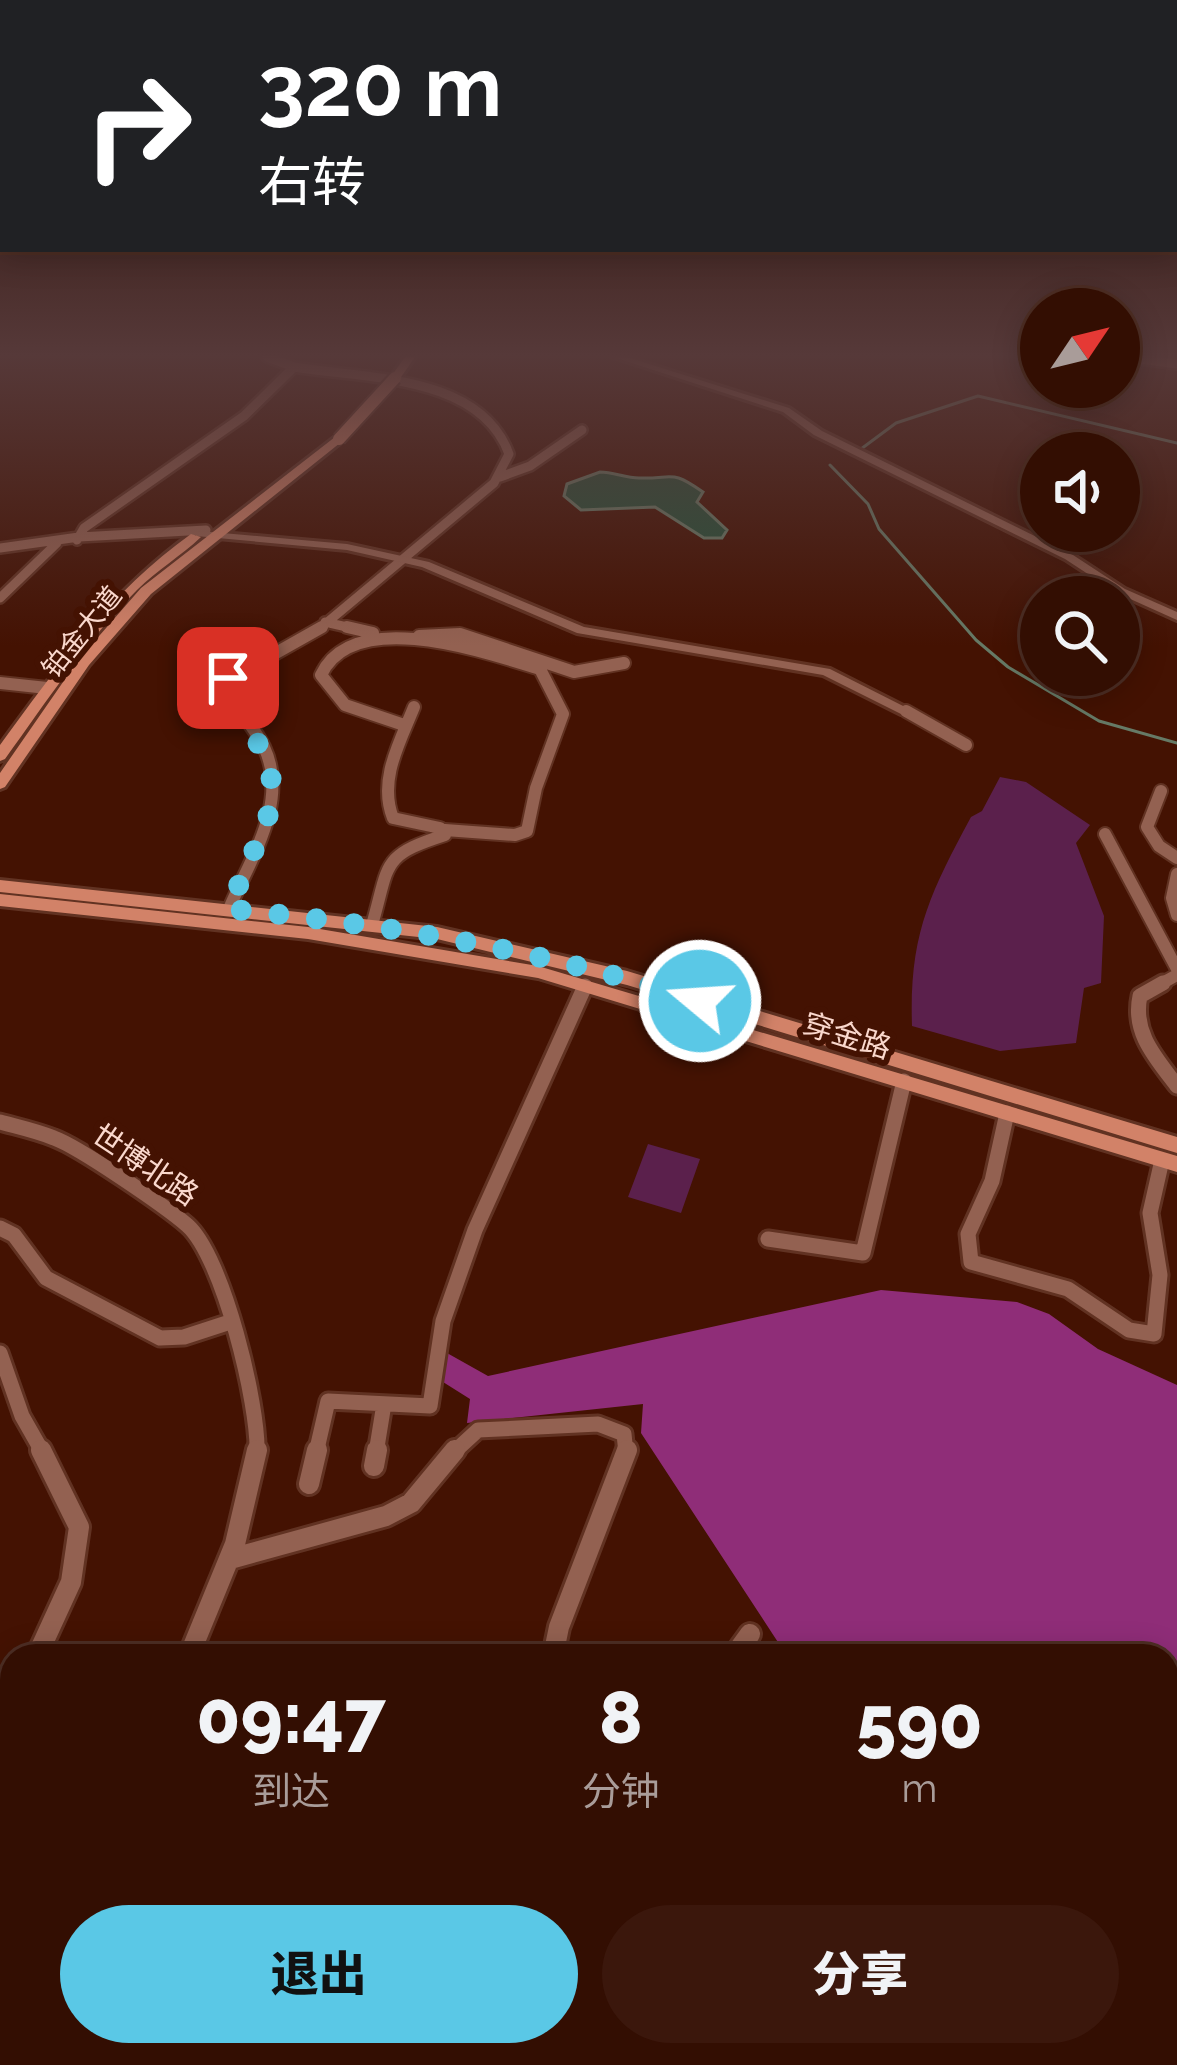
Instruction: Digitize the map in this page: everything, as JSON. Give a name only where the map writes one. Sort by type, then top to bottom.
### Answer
[{"type":"main road","points":[[212,532],[312,453]]},
{"type":"main road","name":"铂金大道","points":[[0,756],[47,688],[136,581],[212,532]]},
{"type":"main road","name":"铂金大道","points":[[0,784],[105,636],[146,591],[212,532]]},
{"type":"main road","name":"穿金路","points":[[0,886],[437,933],[627,978],[1177,1145]]},
{"type":"main road","name":"穿金路","points":[[0,899],[308,933],[538,972],[1169,1162]]},
{"type":"street","points":[[78,539],[84,528],[191,453]]},
{"type":"street","points":[[229,909],[267,825],[274,780],[262,744],[224,683],[290,650],[326,622],[500,477],[508,453]]},
{"type":"street","points":[[500,477],[520,475],[545,453]]},
{"type":"street","points":[[858,453],[1069,556],[1121,591],[1177,616]]},
{"type":"street","points":[[0,550],[78,539],[212,532],[405,557],[462,571],[554,615],[609,633],[830,668],[905,703],[906,711],[966,745]]},
{"type":"street","points":[[0,550],[78,539]]},
{"type":"street","points":[[0,598],[57,543]]},
{"type":"street","points":[[326,622],[389,636],[460,634],[539,657],[565,671],[624,663]]},
{"type":"street","points":[[404,725],[359,713],[332,695],[321,675],[327,662],[365,637],[465,646],[540,669],[563,714],[527,831],[515,835],[445,830],[403,822],[389,813],[388,788],[404,725],[414,707]]},
{"type":"street","points":[[0,683],[47,688]]},
{"type":"street","points":[[1160,791],[1147,826],[1159,846],[1177,858]]},
{"type":"street","points":[[372,925],[391,858],[407,847],[440,838],[445,830]]},
{"type":"street","points":[[1105,834],[1177,972],[1140,996],[1136,1006],[1149,1052],[1177,1086]]},
{"type":"street","points":[[1177,874],[1172,898],[1177,914]]},
{"type":"street","points":[[309,1484],[328,1401],[430,1406],[443,1321],[475,1230],[585,986]]},
{"type":"street","points":[[768,1239],[863,1252],[904,1082]]},
{"type":"street","points":[[1007,1113],[989,1191],[970,1226],[966,1253],[971,1262],[1068,1289],[1129,1330],[1154,1334],[1160,1275],[1150,1213],[1169,1162]]},
{"type":"street","name":"世博北路","points":[[0,1122],[58,1139],[188,1226],[203,1244],[255,1399],[258,1426],[230,1559],[194,1644]]},
{"type":"street","points":[[0,1228],[14,1235],[46,1278],[160,1338],[184,1337],[230,1322]]},
{"type":"street","points":[[0,1353],[22,1416],[74,1507],[79,1528],[71,1582],[43,1644]]},
{"type":"street","points":[[374,1466],[384,1404]]},
{"type":"street","points":[[230,1559],[411,1503],[478,1430],[598,1424],[614,1428],[628,1444],[625,1462],[556,1644]]},
{"type":"street","points":[[743,1644],[751,1634]]},
{"type":"shaded area","points":[[600,472],[684,480],[703,492],[697,502],[727,530],[722,538],[704,538],[655,507],[581,510],[564,496],[567,484]]},
{"type":"shaded area","points":[[1000,777],[1026,782],[1090,825],[1076,843],[1104,916],[1101,983],[1084,988],[1076,1043],[1000,1051],[912,1026],[914,966],[925,917],[971,817],[982,811]]},
{"type":"shaded area","points":[[648,1144],[700,1159],[681,1213],[628,1197]]},
{"type":"shaded area","points":[[881,1290],[1017,1302],[1049,1314],[1098,1349],[1177,1385],[1177,1644],[779,1644],[641,1433],[643,1404],[467,1423],[470,1399],[443,1382],[447,1353],[488,1376]]},
{"type":"waterway","points":[[830,465],[868,504],[879,529],[976,640],[1008,667],[1099,721],[1177,743]]},
{"type":"route","points":[[228,678],[224,688],[262,744],[274,780],[267,825],[229,909],[437,933],[627,978],[700,1001]]}]
